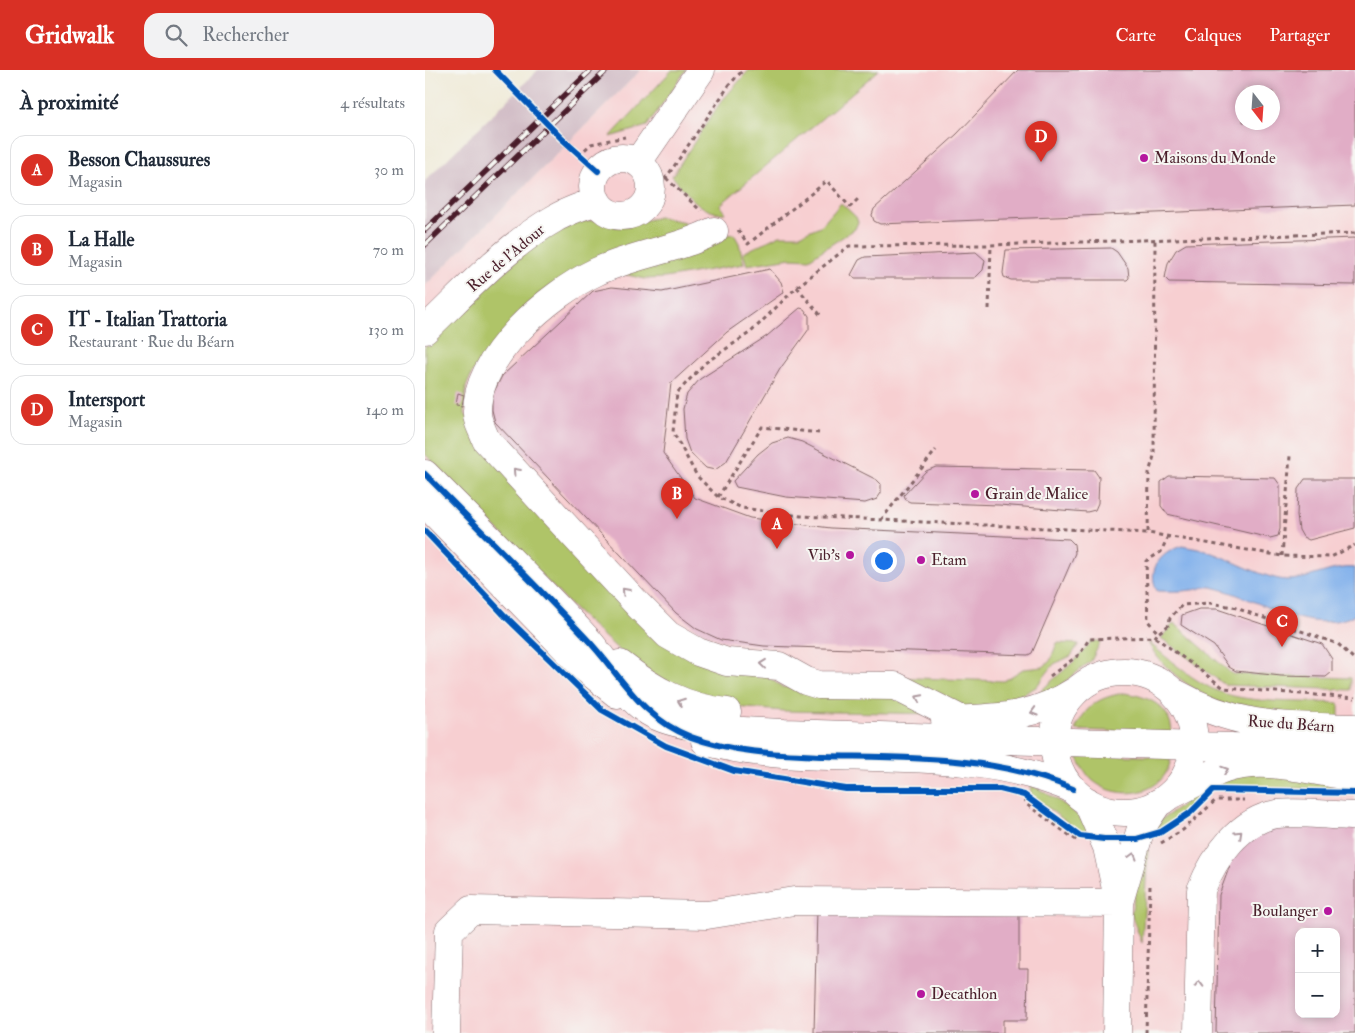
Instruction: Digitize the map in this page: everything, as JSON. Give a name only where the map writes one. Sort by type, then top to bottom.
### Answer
[{"type":"street","points":[[638,162],[701,70]]},
{"type":"street","points":[[621,158],[638,162],[650,177],[651,187],[645,205],[638,211],[620,216],[602,208],[593,191],[597,172],[611,160],[621,158]]},
{"type":"street","name":"Rue de l'Adour","points":[[425,330],[487,271],[531,234],[555,218],[597,200]]},
{"type":"street","points":[[716,221],[679,245],[633,258],[597,272],[560,292],[526,322],[487,370],[478,394],[476,414],[487,440],[639,606],[668,635],[698,652],[720,659],[779,666],[806,681],[819,684],[895,686],[962,720]]},
{"type":"street","points":[[425,474],[586,638],[629,693],[648,712],[683,724],[736,730],[1355,752]]},
{"type":"street","points":[[425,503],[585,668],[615,692],[679,731],[728,748],[765,754],[961,761],[1047,778],[1100,807],[1125,811],[1141,809],[1161,801],[1211,775],[1239,766],[1291,766],[1355,776]]},
{"type":"street","points":[[586,638],[647,684],[665,695],[697,708],[784,717],[962,720],[1031,713],[1053,705],[1099,677],[1121,672],[1151,677],[1173,692],[1188,713],[1193,726],[1194,746],[1189,770],[1178,786],[1161,801],[1141,828],[1119,903]]},
{"type":"street","points":[[1077,690],[1062,711],[1055,742],[1060,767],[1080,795],[1104,839],[1119,903],[1117,1033]]},
{"type":"street","name":"Rue du Béarn","points":[[1173,692],[1201,707],[1241,721],[1264,724],[1355,728]]},
{"type":"street","points":[[1199,1033],[1201,890],[1209,870],[1230,842],[1249,824],[1277,814],[1355,816]]},
{"type":"street","points":[[439,1015],[449,931],[471,910],[707,915],[794,901],[1119,903]]},
{"type":"path","points":[[573,149],[597,172]]},
{"type":"path","points":[[665,178],[716,221],[748,244],[827,181],[850,207],[857,198]]},
{"type":"path","points":[[1355,233],[991,244],[849,246],[797,288],[751,332],[705,363],[677,393],[673,432],[697,476],[718,497],[742,508],[801,516],[968,526],[1148,533],[1282,556],[1331,557],[1355,545]]},
{"type":"path","points":[[1148,533],[1149,473],[1154,451],[1155,239]]},
{"type":"path","points":[[989,309],[991,244]]},
{"type":"path","points":[[797,288],[822,317]]},
{"type":"path","points":[[718,497],[762,427],[820,433]]},
{"type":"path","points":[[881,520],[936,450]]},
{"type":"path","points":[[1282,556],[1290,456]]},
{"type":"path","points":[[1169,536],[1161,552],[1147,562],[1148,621],[1158,633],[1169,625],[1170,618],[1182,604],[1211,602],[1233,607],[1338,644],[1355,660]]},
{"type":"path","points":[[1155,637],[1225,688],[1355,698]]},
{"type":"path","points":[[1016,793],[1024,795],[1080,836],[1104,839]]},
{"type":"path","points":[[1135,848],[1156,846],[1183,830],[1216,800],[1249,800]]},
{"type":"path","points":[[1146,1033],[1151,876]]},
{"type":"shaded area","points":[[538,70],[641,70],[425,286],[425,181]]},
{"type":"shaded area","points":[[641,70],[1355,70],[1355,1033],[425,1033],[425,286]]},
{"type":"green space","points":[[672,70],[686,70],[647,126],[610,137]]},
{"type":"green space","points":[[749,70],[879,70],[720,205],[726,213],[717,213],[695,202],[672,176],[720,103]]},
{"type":"green space","points":[[841,203],[856,217],[858,222],[855,229],[809,259],[791,258],[747,265],[743,253],[780,235],[800,235],[822,225]]},
{"type":"green space","points":[[659,217],[685,222],[689,233],[557,286],[472,373],[466,387],[465,414],[658,635],[767,675],[781,687],[889,692],[937,714],[783,711],[723,706],[688,697],[631,661],[576,611],[425,454],[425,347],[529,248],[577,222],[596,220],[611,224],[630,224]]},
{"type":"green space","points":[[734,234],[739,243],[744,264],[665,278],[645,279],[619,273],[718,236]]},
{"type":"green space","points":[[1174,623],[1232,674],[1351,678],[1351,690],[1225,685],[1161,638]]},
{"type":"green space","points":[[1092,641],[1101,641],[1091,661],[1056,689],[1037,695],[1079,656]]},
{"type":"green space","points":[[1148,642],[1192,677],[1220,692],[1262,700],[1339,703],[1339,721],[1280,716],[1233,708],[1204,695],[1176,676],[1155,654]]},
{"type":"green space","points":[[1057,643],[1079,644],[1071,656],[1054,664],[1036,687],[1018,697],[1015,708],[977,709],[946,702],[887,677],[1004,681],[1023,669],[1043,667],[1050,661]]},
{"type":"green space","points":[[1124,693],[1149,700],[1163,709],[1171,724],[1172,733],[1075,730],[1084,714],[1094,704],[1107,697]]},
{"type":"green space","points":[[1076,754],[1171,757],[1168,770],[1161,780],[1151,787],[1128,793],[1103,787],[1092,780]]},
{"type":"green space","points":[[1239,772],[1337,780],[1336,789],[1210,787],[1175,820],[1149,834],[1156,823],[1177,809],[1194,792]]},
{"type":"green space","points":[[1030,785],[1047,793],[1073,811],[1091,833],[1078,831],[1031,795]]},
{"type":"green space","points":[[1143,850],[1148,850],[1142,943],[1131,914]]},
{"type":"water","points":[[1182,546],[1209,552],[1260,573],[1280,579],[1305,578],[1330,570],[1355,568],[1355,615],[1337,621],[1318,622],[1300,619],[1211,587],[1183,591],[1157,591],[1153,575],[1158,562],[1168,552]]},
{"type":"building","points":[[1018,70],[1355,70],[1355,205],[880,224],[874,221],[872,215],[874,209],[957,134]]},
{"type":"building","points":[[1355,238],[1355,285],[1169,282],[1165,278],[1168,263],[1176,250],[1186,244]]},
{"type":"building","points":[[1111,248],[1117,252],[1128,268],[1129,278],[1127,280],[1011,280],[1004,277],[1006,250]]},
{"type":"building","points":[[976,252],[985,260],[983,270],[975,278],[855,278],[851,275],[859,260],[865,257]]},
{"type":"building","points":[[770,269],[781,282],[784,292],[727,332],[671,383],[663,453],[695,498],[750,518],[831,528],[1069,539],[1074,544],[1075,553],[1032,653],[1028,655],[764,646],[721,640],[697,629],[676,613],[495,422],[492,410],[492,396],[502,376],[593,291],[612,287],[662,292]]},
{"type":"building","points":[[800,308],[804,309],[809,316],[809,329],[780,369],[726,462],[715,470],[706,468],[690,453],[685,439],[683,409],[687,394],[700,379],[767,336]]},
{"type":"building","points":[[458,393],[464,395],[462,406],[456,405]]},
{"type":"building","points":[[788,438],[802,442],[877,480],[881,484],[881,493],[877,499],[865,503],[786,497],[736,487],[733,481],[758,454],[772,443]]},
{"type":"building","points":[[936,467],[1094,470],[1099,477],[1098,503],[1095,510],[1087,512],[999,505],[910,502],[906,500],[904,495],[926,471]]},
{"type":"building","points":[[1169,476],[1275,478],[1280,485],[1280,529],[1278,536],[1270,538],[1167,514],[1161,506],[1161,482]]},
{"type":"building","points":[[1305,479],[1355,479],[1355,528],[1309,540],[1303,537],[1299,530],[1297,516],[1298,489]]},
{"type":"building","points":[[1199,609],[1217,609],[1322,644],[1332,659],[1332,672],[1326,677],[1281,676],[1236,671],[1229,667],[1214,646],[1181,625],[1182,615]]},
{"type":"building","points":[[1355,823],[1355,1033],[1216,1033],[1219,895],[1233,857],[1259,827]]},
{"type":"building","name":"Decathlon","points":[[817,909],[1019,914],[1019,969],[1028,969],[1027,1020],[1003,1020],[1003,1033],[814,1033]]},
{"type":"railway","points":[[425,230],[591,70]]},
{"type":"railway","points":[[425,245],[607,70]]},
{"type":"cycle path","points":[[495,70],[561,138],[598,171]]},
{"type":"cycle path","points":[[425,474],[584,636],[644,706],[657,718],[691,737],[740,750],[757,752],[824,756],[919,758],[982,764],[1043,778],[1073,789]]},
{"type":"cycle path","points":[[425,531],[505,616],[602,710],[666,746],[734,771],[846,789],[1000,789],[1024,795],[1080,836],[1104,839],[1137,839],[1161,832],[1190,813],[1213,790],[1355,793]]},
{"type":"place","name":"Maisons du Monde","points":[[1144,158]]},
{"type":"place","name":"Intersport","points":[[1041,162]]},
{"type":"place","name":"Grain de Malice","points":[[975,494]]},
{"type":"place","name":"La Halle","points":[[677,519]]},
{"type":"place","name":"Besson Chaussures","points":[[777,549]]},
{"type":"place","name":"Vib's","points":[[850,555]]},
{"type":"place","name":"Etam","points":[[921,560]]},
{"type":"place","name":"IT - Italian Trattoria","points":[[1282,647]]},
{"type":"place","name":"Boulanger","points":[[1328,911]]},
{"type":"place","name":"Decathlon","points":[[921,994]]}]
